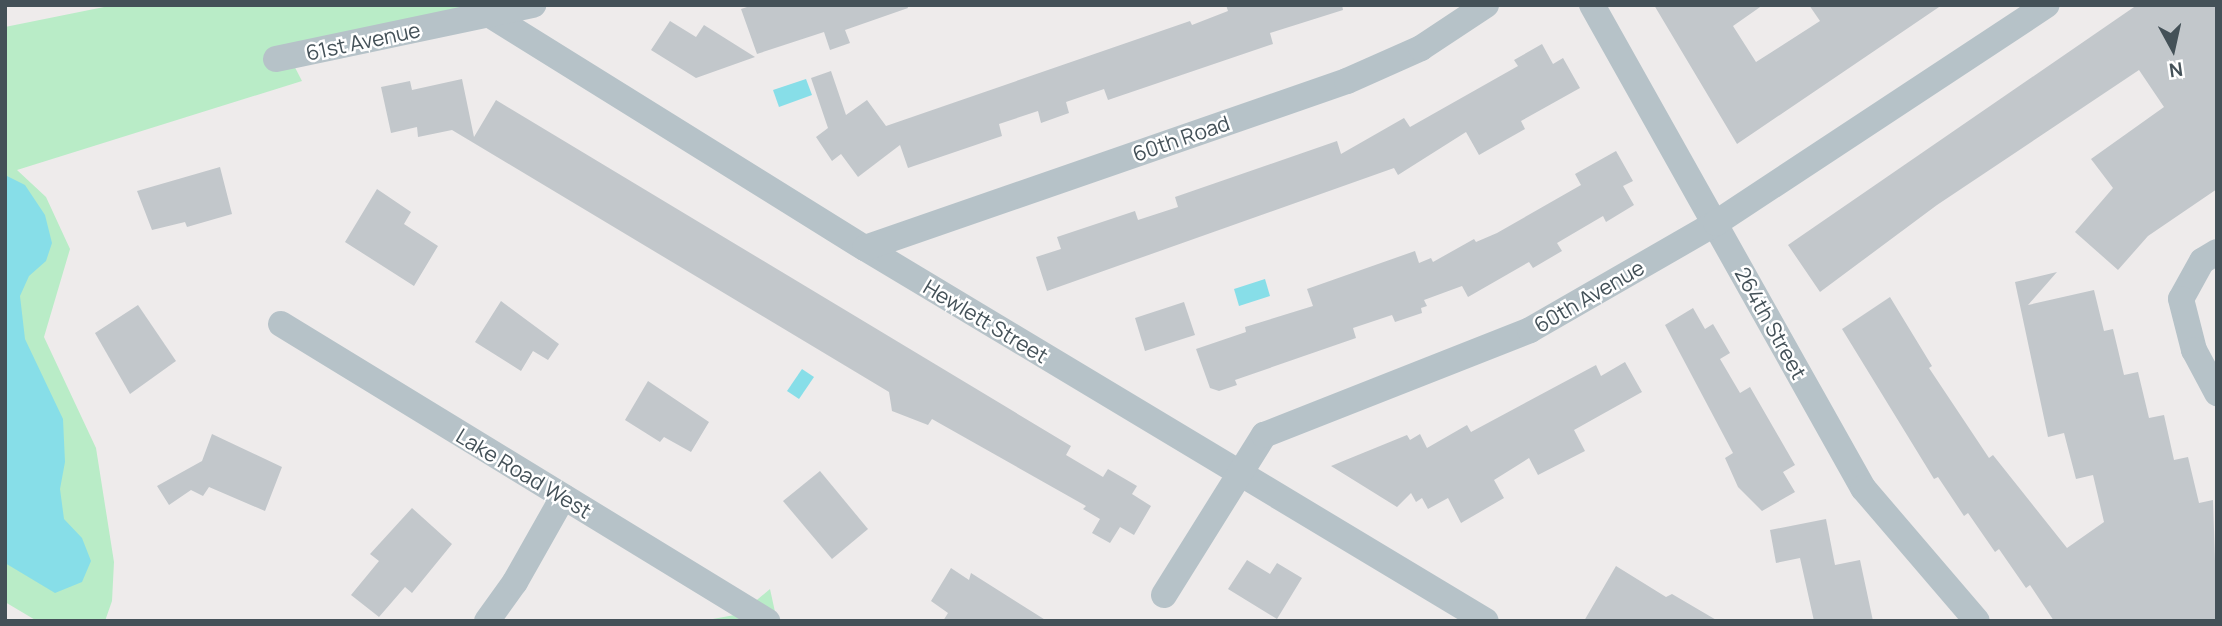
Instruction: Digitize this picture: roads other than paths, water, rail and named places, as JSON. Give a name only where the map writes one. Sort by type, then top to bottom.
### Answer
[{"type":"street","name":"61st Avenue","points":[[275,59],[533,5]]},
{"type":"street","name":"60th Road","points":[[864,248],[1348,81],[1421,48],[1486,5]]},
{"type":"street","name":"264th Street","points":[[1592,5],[1863,488],[1977,621]]},
{"type":"street","name":"60th Avenue","points":[[1164,595],[1264,435],[1530,330],[1716,223],[2046,5]]},
{"type":"street","name":"Hewlett Street","points":[[490,15],[864,248],[1486,621]]},
{"type":"street","points":[[2217,252],[2202,261],[2181,299],[2194,349],[2217,393]]},
{"type":"street","name":"Lake Road West","points":[[281,324],[767,621]]},
{"type":"street","points":[[486,621],[515,582],[563,497]]},
{"type":"water","points":[[806,79],[812,95],[779,107],[773,90]]},
{"type":"water","points":[[5,175],[25,185],[45,215],[52,243],[46,261],[29,276],[20,296],[25,339],[63,419],[65,462],[60,489],[64,519],[82,538],[91,561],[82,582],[55,593],[5,563]]},
{"type":"water","points":[[1265,279],[1270,296],[1239,306],[1234,289]]},
{"type":"water","points":[[802,369],[814,377],[799,399],[787,391]]}]
